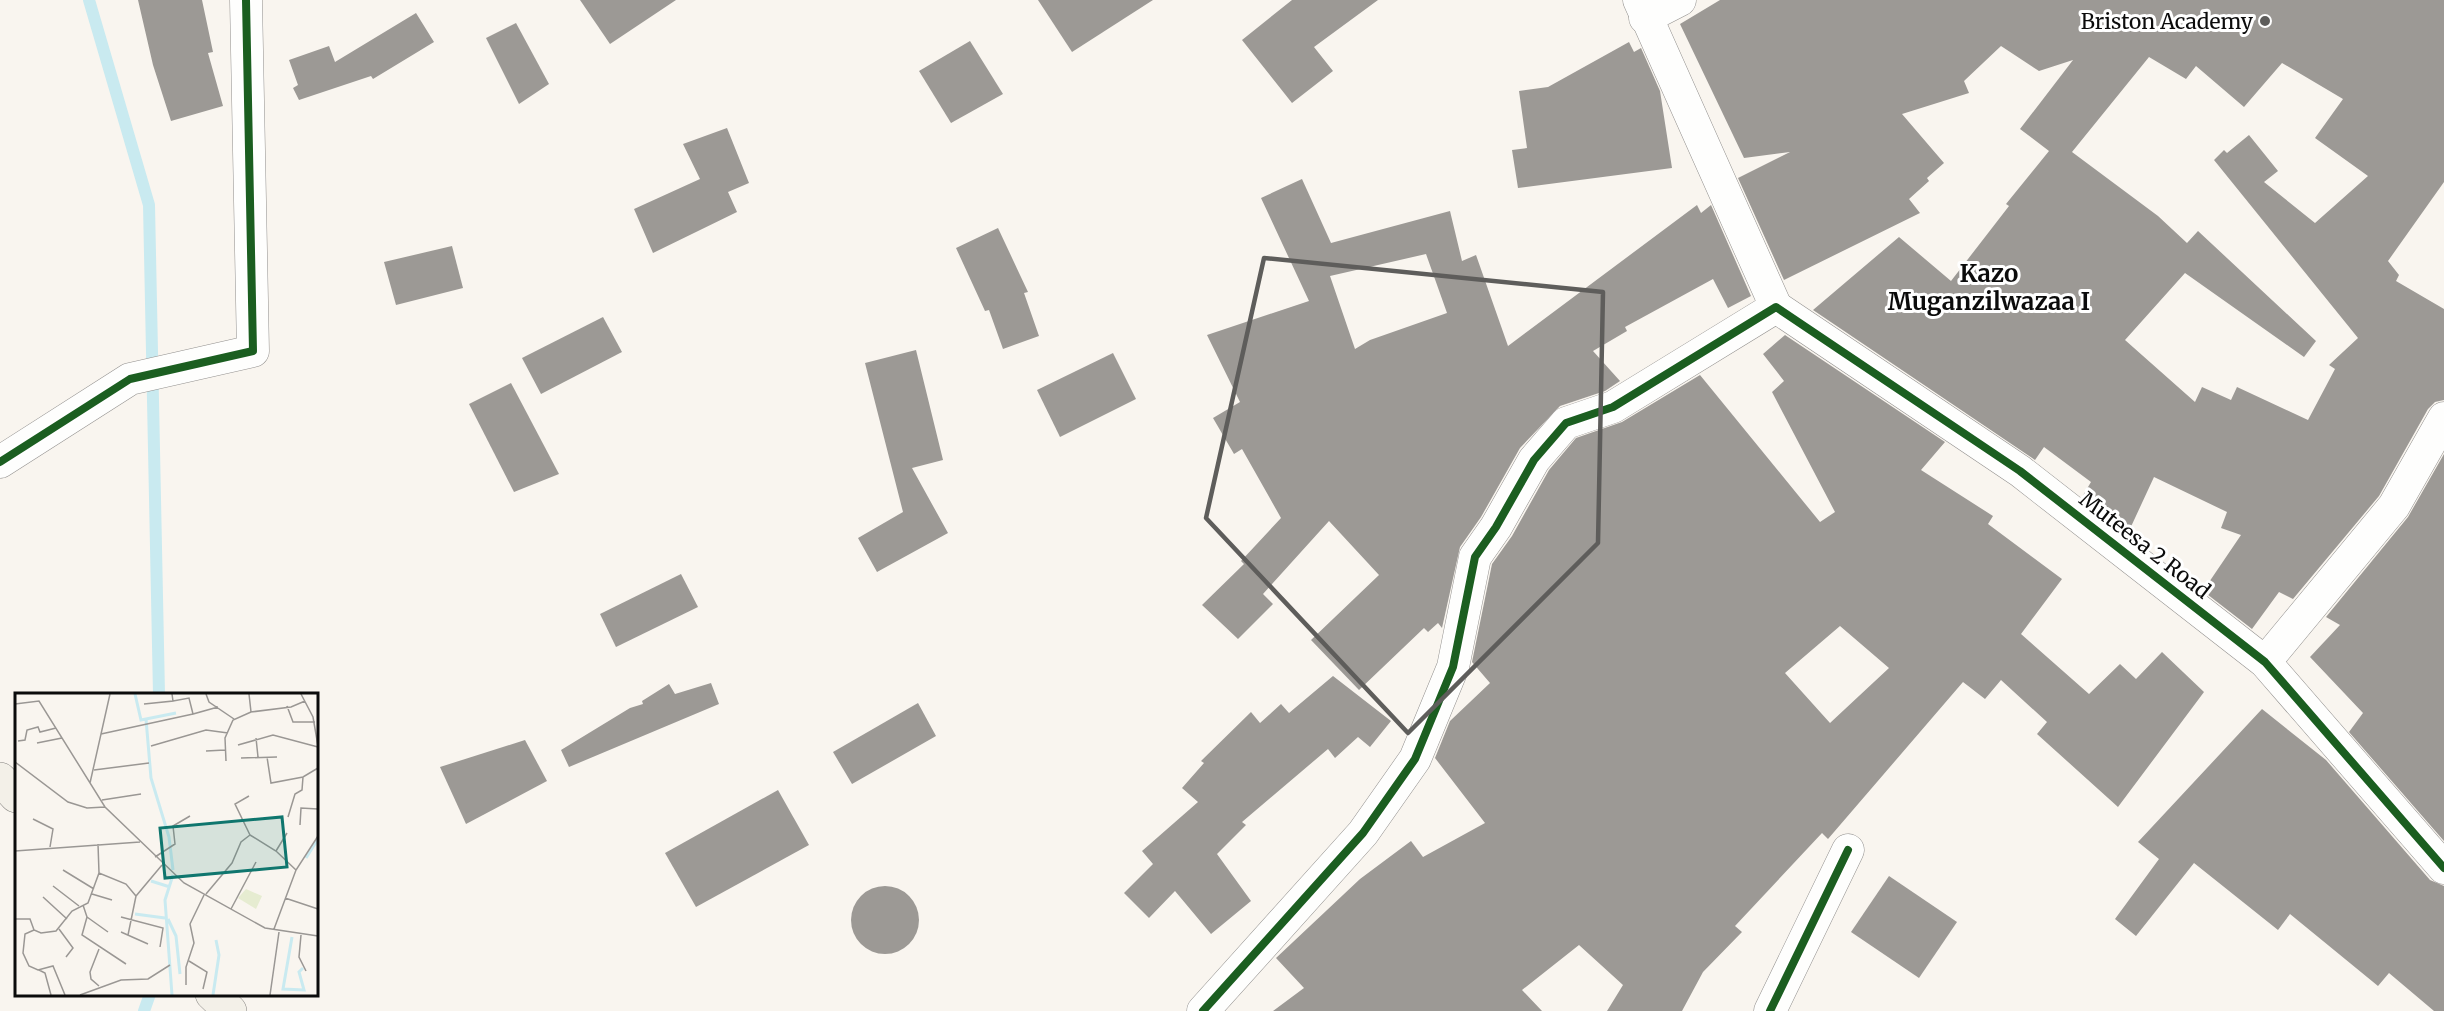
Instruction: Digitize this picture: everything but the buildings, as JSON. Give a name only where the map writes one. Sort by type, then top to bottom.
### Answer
[{"type":"main road","points":[[0,779],[15,795]]},
{"type":"main road","points":[[214,996],[230,1011]]},
{"type":"street","points":[[0,462],[130,379],[253,351],[246,0]]},
{"type":"street","points":[[1203,1011],[1363,833],[1415,759],[1453,667],[1475,557],[1496,527],[1534,460],[1566,423],[1614,406],[1776,307],[1642,9],[1680,0]]},
{"type":"street","name":"Muteesa 2 Road","points":[[1776,307],[2020,471],[2265,662],[2444,868]]},
{"type":"street","points":[[2265,662],[2394,506],[2444,418]]},
{"type":"street","points":[[1770,1011],[1848,850]]},
{"type":"highlighted area","points":[[1264,258],[1603,292],[1598,543],[1408,733],[1206,518]]},
{"type":"waterway","points":[[89,0],[149,205],[159,693]]},
{"type":"waterway","points":[[144,1011],[149,996]]},
{"type":"cycle path","points":[[0,462],[130,379],[253,351],[246,0]]},
{"type":"cycle path","points":[[1203,1011],[1363,833],[1415,759],[1453,667],[1475,557],[1496,527],[1534,460],[1566,423],[1613,407],[1776,307],[2020,471],[2265,662],[2444,868]]},
{"type":"cycle path","points":[[1770,1011],[1848,850]]},
{"type":"place","name":"Briston Academy","points":[[2265,21]]},
{"type":"district","name":"Kazo Muganzilwazaa I","points":[[1989,287]]}]
